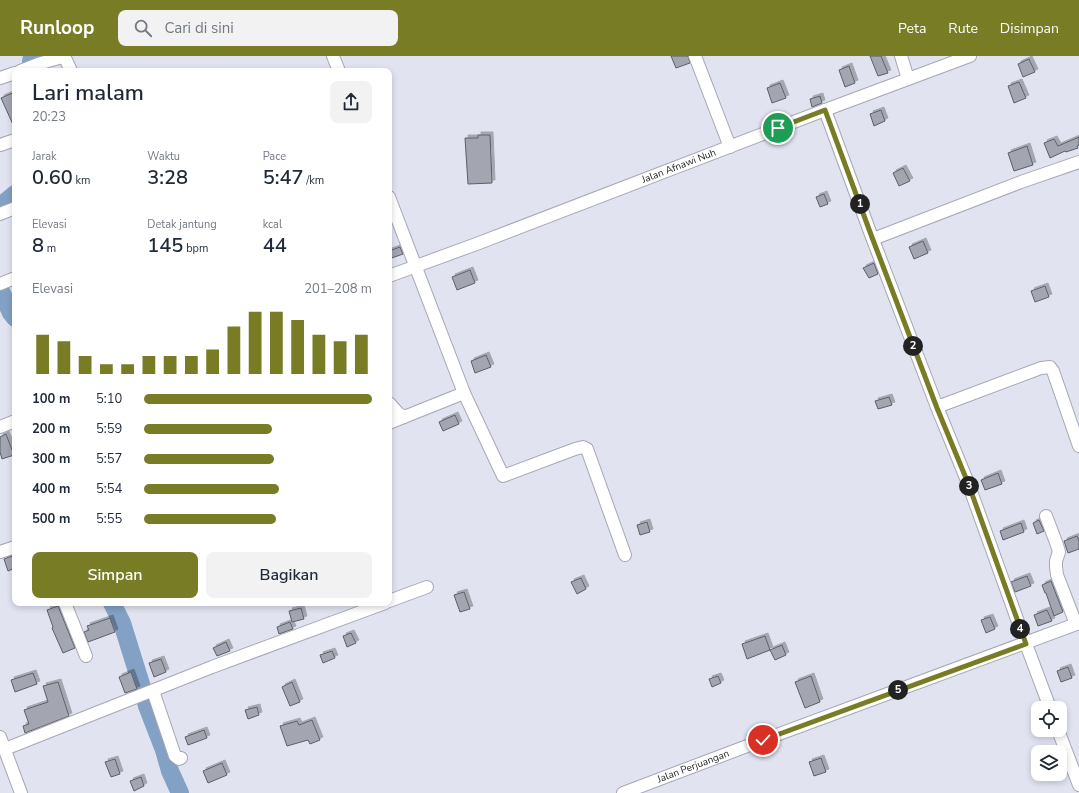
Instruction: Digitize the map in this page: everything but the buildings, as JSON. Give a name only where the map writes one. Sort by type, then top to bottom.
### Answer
[{"type":"street","points":[[334,56],[338,68]]},
{"type":"street","points":[[695,56],[730,147]]},
{"type":"street","points":[[901,56],[908,79]]},
{"type":"street","name":"Jalan Afnawi Nuh","points":[[392,275],[970,56]]},
{"type":"street","points":[[28,68],[59,58],[63,58],[70,68]]},
{"type":"street","points":[[0,78],[12,74]]},
{"type":"street","points":[[825,110],[937,408],[968,483],[1047,701]]},
{"type":"street","points":[[0,145],[12,141]]},
{"type":"street","points":[[873,239],[1022,182],[1079,162]]},
{"type":"street","points":[[392,205],[464,393],[503,476],[575,449],[582,447],[587,449],[625,556]]},
{"type":"street","points":[[0,214],[12,209]]},
{"type":"street","points":[[1,280],[12,278]]},
{"type":"street","points":[[937,408],[1041,368],[1050,367],[1053,371],[1079,446]]},
{"type":"street","points":[[392,422],[464,393]]},
{"type":"street","points":[[392,406],[404,417]]},
{"type":"street","points":[[0,427],[12,422]]},
{"type":"street","points":[[1046,516],[1057,545],[1057,575],[1078,624]]},
{"type":"street","points":[[0,552],[12,548]]},
{"type":"street","points":[[392,600],[427,587]]},
{"type":"street","points":[[66,606],[86,656]]},
{"type":"street","points":[[4,753],[212,667],[377,606]]},
{"type":"street","name":"Jalan Perjuangan","points":[[623,793],[1078,624]]},
{"type":"street","points":[[152,692],[175,756],[179,759],[181,758]]},
{"type":"street","points":[[0,737],[4,753],[20,793]]},
{"type":"street","points":[[1061,737],[1079,784]]},
{"type":"waterway","points":[[32,56],[31,62],[36,68]]},
{"type":"waterway","points":[[0,205],[12,196]]},
{"type":"waterway","points":[[0,289],[12,314]]},
{"type":"waterway","points":[[114,606],[122,623],[147,706],[164,750],[170,771],[180,793]]},
{"type":"route","points":[[763,740],[1026,644],[968,483],[937,408],[825,110],[778,128]]}]
